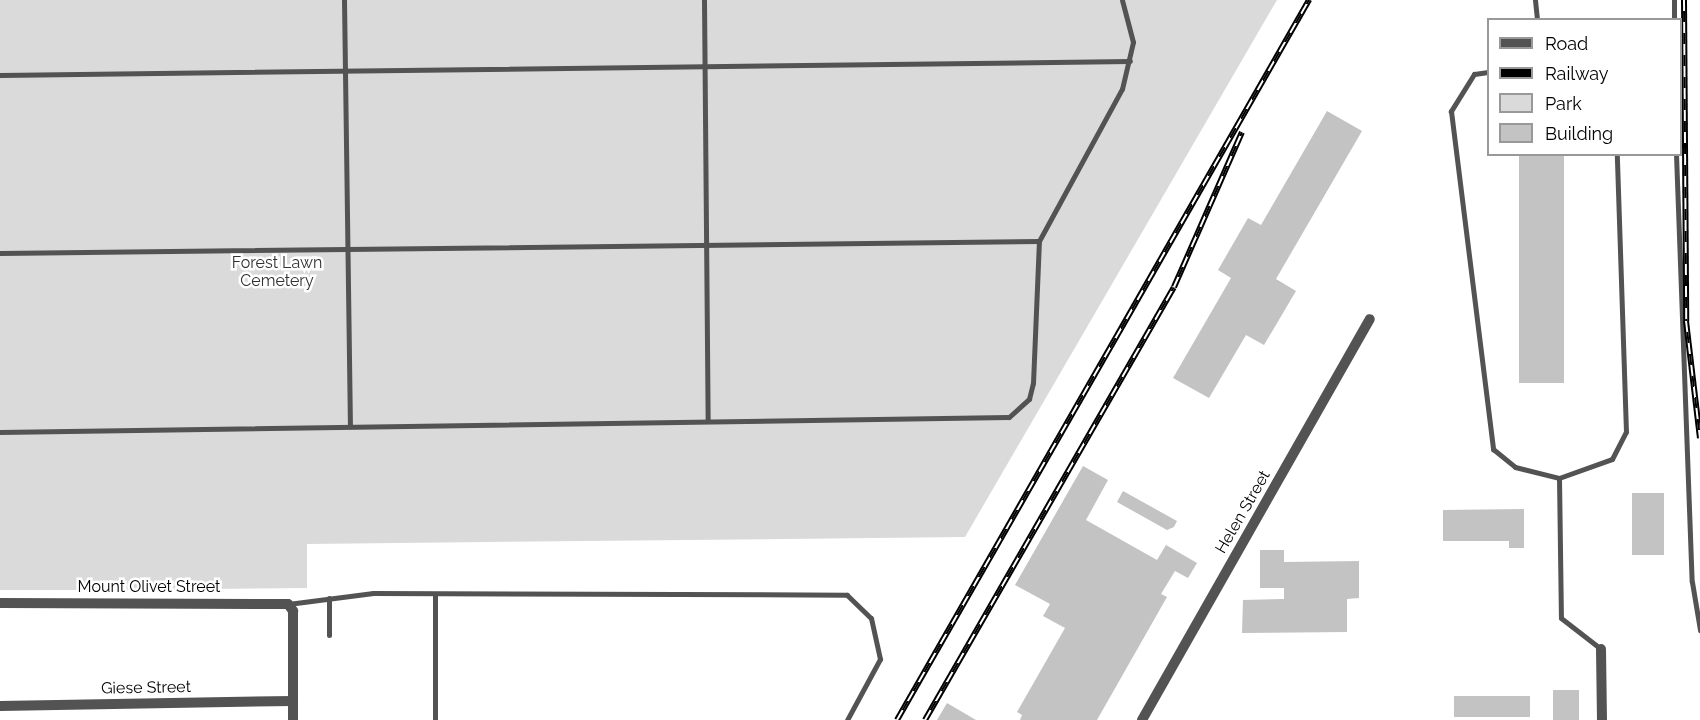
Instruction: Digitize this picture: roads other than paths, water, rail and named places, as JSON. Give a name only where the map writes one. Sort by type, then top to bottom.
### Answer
[{"type":"street","name":"Helen Street","points":[[1142,720],[1370,319]]},
{"type":"street","name":"Mount Olivet Street","points":[[0,603],[290,608]]},
{"type":"street","points":[[290,608],[293,720]]},
{"type":"street","points":[[1601,649],[1602,720]]},
{"type":"street","name":"Giese Street","points":[[0,706],[293,701]]},
{"type":"lane","points":[[344,0],[345,250],[350,426]]},
{"type":"lane","points":[[704,0],[708,421]]},
{"type":"lane","points":[[0,432],[1009,417],[1029,399],[1033,383],[1039,241],[1116,107],[1130,61],[1132,26],[1122,0]]},
{"type":"lane","points":[[1534,0],[1537,18]]},
{"type":"lane","points":[[1674,0],[1674,18]]},
{"type":"lane","points":[[0,75],[344,74],[1130,61]]},
{"type":"lane","points":[[1487,72],[1474,74],[1451,111],[1493,449],[1515,467],[1559,478],[1612,459],[1626,432],[1617,156]]},
{"type":"lane","points":[[1676,156],[1692,582],[1700,630]]},
{"type":"lane","points":[[0,253],[1039,241]]},
{"type":"lane","points":[[1559,478],[1561,618],[1601,649]]},
{"type":"lane","points":[[435,595],[435,720]]},
{"type":"lane","points":[[290,608],[329,598],[435,595],[847,595],[871,618],[880,659],[847,720]]},
{"type":"lane","points":[[329,598],[329,635]]},
{"type":"railway","points":[[897,720],[1309,0]]},
{"type":"railway","points":[[1684,0],[1686,321],[1700,438]]},
{"type":"railway","points":[[925,720],[1174,287],[1242,132]]},
{"type":"park label","name":"Forest Lawn Cemetery","points":[[277,272]]}]
